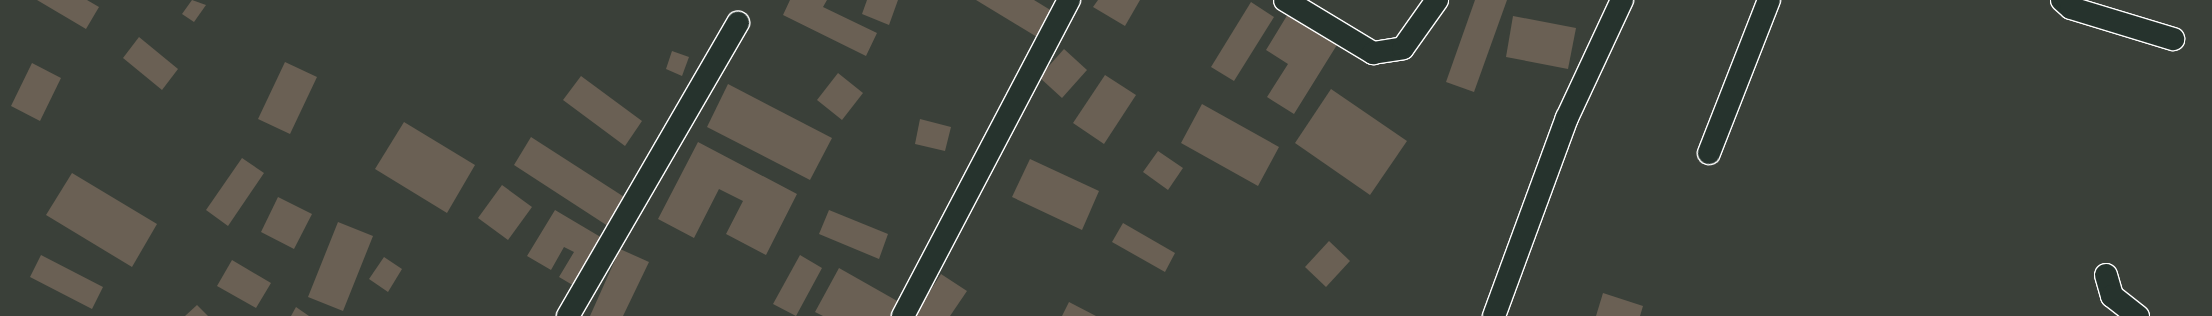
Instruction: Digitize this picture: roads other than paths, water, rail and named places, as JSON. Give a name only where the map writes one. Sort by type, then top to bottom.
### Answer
[{"type":"street","points":[[903,316],[1069,0]]},
{"type":"street","points":[[1285,0],[1373,53],[1403,48],[1437,0]]},
{"type":"street","points":[[1494,316],[1567,118],[1622,0]]},
{"type":"street","points":[[1709,153],[1769,0]]},
{"type":"street","points":[[2062,0],[2071,8],[2173,39]]},
{"type":"street","points":[[568,316],[738,24]]},
{"type":"street","points":[[2106,275],[2112,296],[2138,316]]}]
